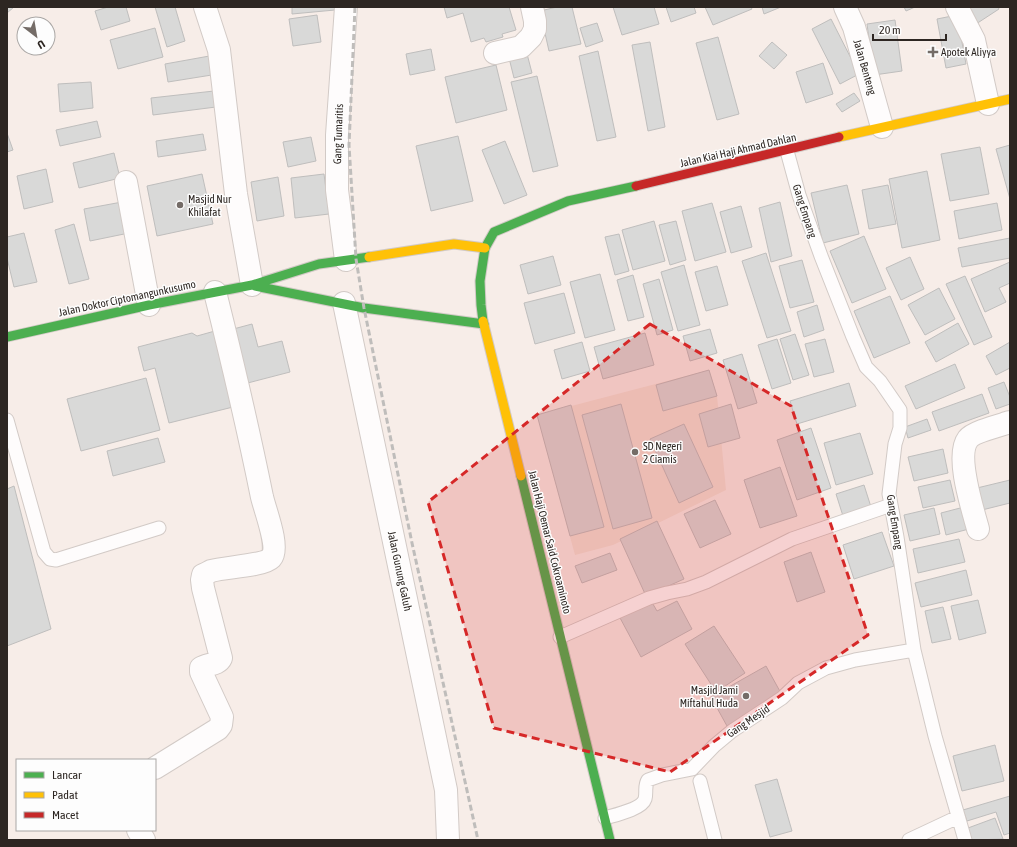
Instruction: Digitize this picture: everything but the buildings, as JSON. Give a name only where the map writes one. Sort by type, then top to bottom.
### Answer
[{"type":"main road","name":"Jalan Kiai Haji Ahmad Dahlan","points":[[485,248],[494,232],[568,202],[1010,99]]},
{"type":"main road","name":"Jalan Doktor Ciptomangunkusumo","points":[[7,337],[149,305],[252,285],[319,264],[454,244],[485,248]]},
{"type":"main road","name":"Jalan Haji Oemar Said Cokroaminoto","points":[[485,248],[480,281],[481,305],[484,324],[610,840]]},
{"type":"main road","name":"Jalan Doktor Ciptomangunkusumo","points":[[252,285],[364,308],[484,324]]},
{"type":"street","points":[[206,7],[219,50],[236,194],[252,285]]},
{"type":"street","name":"Gang Tumaritis","points":[[346,7],[337,135],[337,190],[346,260]]},
{"type":"street","points":[[495,53],[521,47],[531,37],[535,28],[532,7]]},
{"type":"street","name":"Jalan Benteng","points":[[845,7],[854,27],[882,128]]},
{"type":"street","points":[[956,7],[974,40],[988,104]]},
{"type":"street","points":[[126,182],[149,305]]},
{"type":"street","points":[[156,767],[218,729],[222,721],[222,717],[201,672],[201,668],[218,662],[221,658],[203,588],[203,575],[212,571],[262,562],[270,559],[274,552],[274,542],[264,508],[244,409],[215,292]]},
{"type":"street","name":"Jalan Gunung Galuh","points":[[344,303],[446,790],[448,840]]},
{"type":"street","points":[[978,529],[965,484],[964,447],[968,439],[980,432],[1010,422]]},
{"type":"street","points":[[139,831],[144,840]]},
{"type":"lane","name":"Gang Empang","points":[[787,151],[799,195],[821,256],[866,367],[880,381],[900,410],[900,428],[895,444],[889,494],[914,650],[935,736],[965,840]]},
{"type":"lane","points":[[7,420],[44,552],[50,559],[56,560],[159,528]]},
{"type":"lane","points":[[560,637],[649,598],[687,589],[706,582],[792,539],[891,505]]},
{"type":"lane","name":"Gang Mesjid","points":[[605,818],[634,808],[644,802],[646,796],[645,786],[648,780],[662,775],[692,769],[714,746],[732,731],[782,698],[798,683],[826,668],[855,660],[914,650]]},
{"type":"lane","points":[[700,781],[715,840]]},
{"type":"lane","points":[[909,840],[958,817]]},
{"type":"highlighted area","points":[[650,324],[791,406],[868,635],[670,772],[494,728],[428,502]]},
{"type":"shaded area","name":"SD Negeri 2 Ciamis","points":[[709,370],[717,396],[726,490],[613,545],[575,555],[537,415]]},
{"type":"railway","points":[[355,7],[349,145],[356,259],[364,308],[412,543],[478,840]]},
{"type":"traffic: fast","points":[[483,321],[480,281],[485,248],[494,232],[568,201],[636,186]]},
{"type":"traffic: fast","points":[[7,337],[149,305],[252,285],[319,264],[369,257]]},
{"type":"traffic: fast","points":[[255,286],[364,308],[484,324]]},
{"type":"traffic: fast","points":[[521,476],[610,840]]},
{"type":"traffic: slow","points":[[839,137],[1010,99]]},
{"type":"traffic: slow","points":[[369,257],[454,244],[485,248]]},
{"type":"traffic: slow","points":[[483,321],[521,476]]},
{"type":"traffic: jam","points":[[636,186],[839,137]]},
{"type":"place","name":"Apotek Aliyya","points":[[933,52]]},
{"type":"place","name":"Masjid Nur Khilafat","points":[[180,205]]},
{"type":"place","name":"SD Negeri 2 Ciamis","points":[[635,452]]},
{"type":"place","name":"Masjid Jami Miftahul Huda","points":[[746,696]]}]
